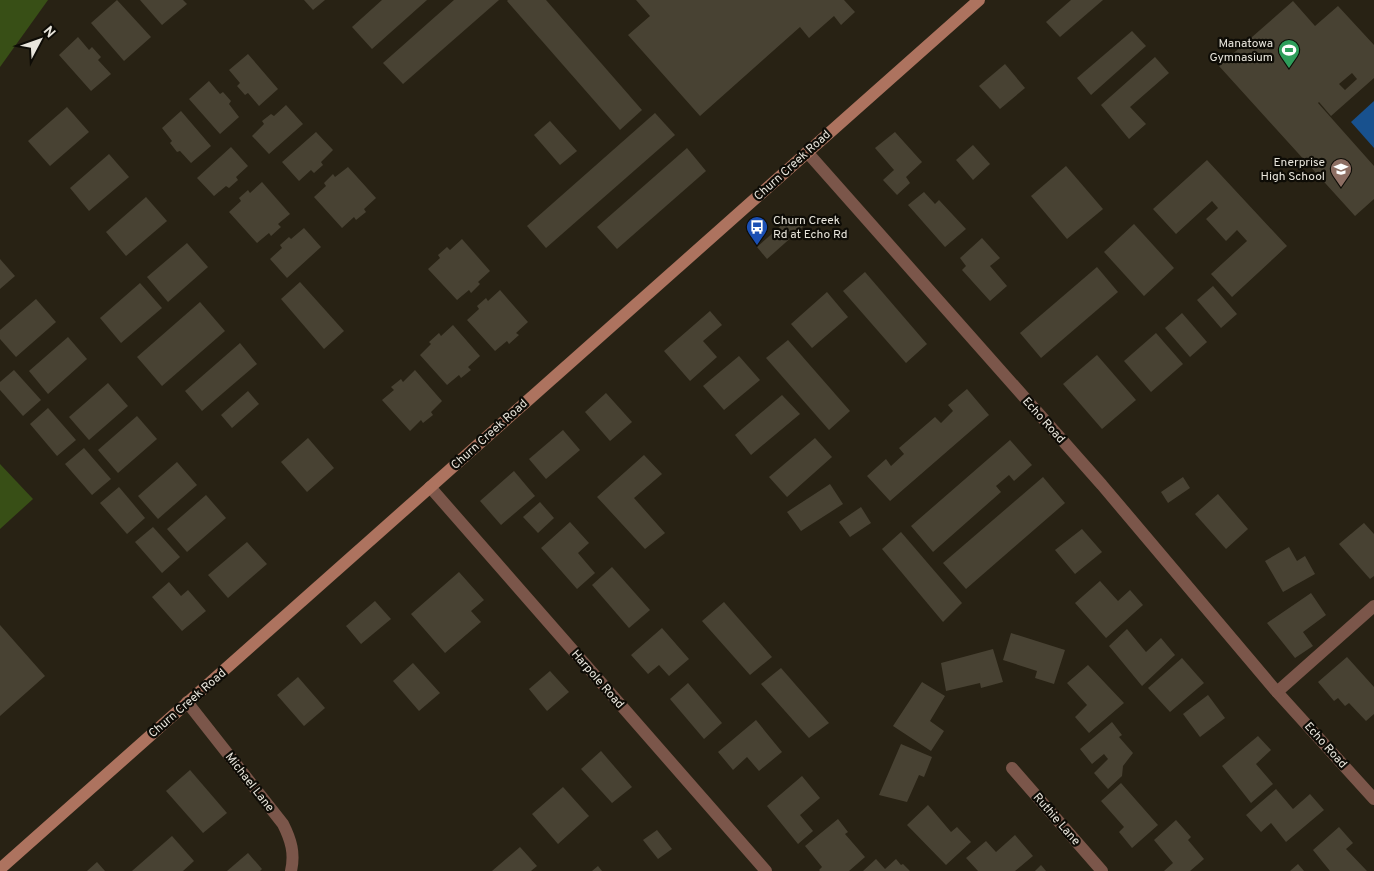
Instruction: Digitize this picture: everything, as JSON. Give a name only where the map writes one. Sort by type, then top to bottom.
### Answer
[{"type":"main road","name":"Churn Creek Road","points":[[0,869],[980,0]]},
{"type":"street","name":"Echo Road","points":[[807,152],[1102,485],[1277,692],[1374,799]]},
{"type":"street","name":"Harpole Road","points":[[430,487],[766,871]]},
{"type":"street","points":[[1277,692],[1374,606]]},
{"type":"street","name":"Michael Lane","points":[[187,702],[283,824],[293,850],[291,871]]},
{"type":"street","name":"Ruthie Lane","points":[[1012,768],[1102,871]]},
{"type":"green space","points":[[0,0],[48,0],[0,67]]},
{"type":"green space","points":[[0,464],[33,499],[0,529]]},
{"type":"water","points":[[1374,101],[1374,148],[1351,122]]},
{"type":"building","points":[[117,0],[151,37],[124,61],[91,23]]},
{"type":"building","points":[[140,0],[183,0],[187,4],[162,25]]},
{"type":"building","points":[[304,0],[325,0],[313,10]]},
{"type":"building","points":[[382,0],[427,0],[372,49],[352,27]]},
{"type":"building","points":[[454,0],[499,0],[403,84],[383,63]]},
{"type":"building","points":[[508,0],[546,0],[642,110],[620,130]]},
{"type":"building","points":[[636,0],[844,0],[855,12],[841,25],[834,16],[809,38],[800,27],[700,116],[628,35],[650,16]]},
{"type":"building","points":[[1071,0],[1103,0],[1060,37],[1046,22]]},
{"type":"building","name":"Manatowa Gymnasium","points":[[1293,1],[1315,26],[1338,6],[1374,45],[1374,78],[1331,116],[1318,103],[1374,166],[1374,199],[1355,216],[1219,66]],"holes":[[[1352,73],[1357,79],[1345,90],[1339,84]]]},
{"type":"building","points":[[1132,31],[1146,46],[1091,95],[1077,78]]},
{"type":"building","points":[[78,37],[89,50],[92,47],[101,57],[98,60],[111,74],[91,91],[59,55]]},
{"type":"building","points":[[248,54],[278,89],[259,106],[248,93],[245,95],[237,86],[240,83],[229,70]]},
{"type":"building","points":[[1155,57],[1169,73],[1130,107],[1146,124],[1129,139],[1101,105]]},
{"type":"building","points":[[1005,64],[1025,88],[1000,109],[979,86]]},
{"type":"building","points":[[209,81],[220,94],[223,92],[231,101],[229,104],[239,117],[220,134],[189,99]]},
{"type":"building","points":[[286,105],[303,124],[269,154],[252,136],[264,124],[262,121],[271,114],[274,116]]},
{"type":"building","points":[[67,107],[89,132],[50,166],[28,141]]},
{"type":"building","points":[[181,111],[211,146],[191,163],[180,151],[177,152],[170,143],[172,141],[162,128]]},
{"type":"building","points":[[655,113],[675,135],[546,248],[527,226]]},
{"type":"building","points":[[550,121],[577,151],[560,165],[534,135]]},
{"type":"building","points":[[316,132],[333,150],[321,162],[323,165],[314,173],[311,170],[299,181],[282,162]]},
{"type":"building","points":[[895,132],[922,162],[906,177],[910,183],[897,195],[883,180],[894,170],[875,148]]},
{"type":"building","points":[[973,145],[990,164],[973,180],[956,160]]},
{"type":"building","points":[[231,147],[248,166],[236,177],[238,180],[229,188],[226,186],[214,196],[197,178]]},
{"type":"building","points":[[687,148],[706,171],[617,249],[597,227]]},
{"type":"building","points":[[109,154],[129,177],[89,211],[70,188]]},
{"type":"building","points":[[1207,160],[1287,246],[1232,297],[1211,274],[1247,241],[1237,230],[1226,241],[1206,219],[1218,208],[1212,201],[1176,234],[1153,209]]},
{"type":"building","points":[[1066,166],[1103,209],[1067,239],[1031,196]]},
{"type":"building","points":[[348,167],[376,198],[364,209],[366,212],[356,220],[354,217],[342,228],[314,197],[326,186],[324,183],[333,174],[335,177]]},
{"type":"building","points":[[262,182],[290,214],[278,224],[281,227],[271,236],[269,233],[257,243],[229,212],[241,201],[239,198],[248,190],[250,193]]},
{"type":"building","points":[[924,192],[935,204],[939,200],[966,229],[945,247],[908,205]]},
{"type":"building","points":[[146,197],[167,221],[126,256],[106,232]]},
{"type":"building","points":[[793,215],[803,227],[767,259],[757,247]]},
{"type":"building","points":[[1134,224],[1174,268],[1144,296],[1104,252]]},
{"type":"building","points":[[304,228],[321,247],[287,278],[270,259],[282,248],[280,245]]},
{"type":"building","points":[[982,238],[1000,258],[990,266],[1007,286],[990,301],[962,270],[966,266],[960,258]]},
{"type":"building","points":[[462,239],[490,271],[478,282],[480,284],[471,293],[469,290],[457,300],[428,269],[440,258],[438,255],[447,247],[450,250]]},
{"type":"building","points":[[187,243],[208,267],[168,302],[147,277]]},
{"type":"building","points":[[0,259],[15,276],[0,289]]},
{"type":"building","points":[[1097,267],[1118,292],[1041,358],[1020,333]]},
{"type":"building","points":[[865,272],[927,344],[906,363],[843,291]]},
{"type":"building","points":[[300,282],[344,331],[324,349],[281,299]]},
{"type":"building","points":[[140,283],[162,308],[121,343],[100,318]]},
{"type":"building","points":[[1213,286],[1237,314],[1221,328],[1197,300]]},
{"type":"building","points":[[500,290],[528,322],[516,333],[519,335],[509,344],[507,341],[495,351],[467,320],[479,309],[477,306],[486,298],[488,301]]},
{"type":"building","points":[[827,292],[848,317],[812,348],[791,324]]},
{"type":"building","points":[[36,299],[56,322],[16,357],[0,339],[0,330]]},
{"type":"building","points":[[200,302],[225,331],[162,386],[137,357]]},
{"type":"building","points":[[710,311],[722,325],[703,341],[717,357],[690,381],[664,351]]},
{"type":"building","points":[[1182,313],[1207,342],[1190,357],[1165,328]]},
{"type":"building","points":[[453,325],[480,356],[468,367],[471,370],[461,378],[459,375],[447,385],[420,355],[431,344],[429,342],[439,333],[441,336]]},
{"type":"building","points":[[1156,333],[1183,364],[1151,392],[1124,361]]},
{"type":"building","points":[[68,337],[87,359],[48,394],[29,371]]},
{"type":"building","points":[[788,340],[850,411],[829,430],[766,358]]},
{"type":"building","points":[[240,343],[257,364],[202,411],[185,391]]},
{"type":"building","points":[[1097,355],[1136,400],[1102,429],[1063,384]]},
{"type":"building","points":[[739,356],[760,380],[724,410],[703,386]]},
{"type":"building","points":[[14,370],[41,400],[23,416],[0,390],[0,382]]},
{"type":"building","points":[[415,370],[442,401],[431,412],[433,415],[423,423],[421,420],[410,431],[382,400],[394,390],[391,387],[401,379],[403,382]]},
{"type":"building","points":[[108,383],[128,406],[89,440],[69,417]]},
{"type":"building","points":[[967,389],[989,415],[890,501],[867,476],[886,459],[891,466],[904,454],[899,448],[935,417],[941,423],[953,411],[948,405]]},
{"type":"building","points":[[248,391],[259,404],[232,428],[221,415]]},
{"type":"building","points":[[606,393],[632,422],[610,441],[585,412]]},
{"type":"building","points":[[782,395],[800,414],[751,455],[735,435]]},
{"type":"building","points":[[48,408],[76,440],[57,456],[30,424]]},
{"type":"building","points":[[137,416],[157,439],[118,473],[98,450]]},
{"type":"building","points":[[563,430],[580,450],[546,479],[529,459]]},
{"type":"building","points":[[308,438],[334,468],[307,492],[281,462]]},
{"type":"building","points":[[815,438],[832,457],[787,497],[769,477]]},
{"type":"building","points":[[1010,440],[1032,465],[1014,481],[1009,475],[996,486],[1001,492],[933,552],[911,526]]},
{"type":"building","points":[[84,448],[111,479],[92,495],[65,464]]},
{"type":"building","points":[[644,455],[662,474],[634,498],[665,533],[645,549],[597,497]]},
{"type":"building","points":[[177,462],[197,485],[158,519],[138,496]]},
{"type":"building","points":[[514,471],[535,496],[501,525],[480,501]]},
{"type":"building","points":[[1043,477],[1065,503],[966,589],[943,563]]},
{"type":"building","points":[[1183,477],[1190,488],[1168,503],[1161,492]]},
{"type":"building","points":[[830,484],[843,504],[801,531],[787,512]]},
{"type":"building","points":[[119,487],[145,518],[127,534],[100,503]]},
{"type":"building","points":[[1218,494],[1248,529],[1226,549],[1195,514]]},
{"type":"building","points":[[206,495],[226,518],[187,552],[167,529]]},
{"type":"building","points":[[540,502],[554,518],[538,533],[523,517]]},
{"type":"building","points":[[861,507],[871,523],[850,537],[839,522]]},
{"type":"building","points":[[570,522],[589,543],[578,553],[595,573],[577,589],[541,548]]},
{"type":"building","points":[[1364,523],[1374,534],[1374,576],[1370,579],[1339,544]]},
{"type":"building","points":[[153,527],[180,557],[162,573],[135,542]]},
{"type":"building","points":[[1082,529],[1102,552],[1075,574],[1055,550]]},
{"type":"building","points":[[901,532],[962,603],[943,622],[882,549]]},
{"type":"building","points":[[247,542],[267,564],[228,598],[208,575]]},
{"type":"building","points":[[1289,547],[1297,561],[1305,556],[1315,574],[1283,592],[1265,561]]},
{"type":"building","points":[[612,567],[650,610],[629,628],[592,585]]},
{"type":"building","points":[[459,572],[484,600],[471,611],[481,622],[445,653],[411,614]]},
{"type":"building","points":[[1100,581],[1118,601],[1130,590],[1143,605],[1106,638],[1075,603]]},
{"type":"building","points":[[169,582],[181,596],[188,590],[206,611],[182,631],[152,597]]},
{"type":"building","points":[[1311,593],[1326,615],[1303,632],[1313,646],[1295,658],[1267,623]]},
{"type":"building","points":[[375,601],[391,619],[361,644],[346,626]]},
{"type":"building","points":[[724,602],[772,657],[750,675],[702,621]]},
{"type":"building","points":[[0,625],[45,676],[0,716]]},
{"type":"building","points":[[662,628],[689,659],[669,676],[659,665],[648,674],[631,655]]},
{"type":"building","points":[[1127,629],[1146,652],[1161,638],[1175,655],[1142,686],[1109,646]]},
{"type":"building","points":[[1011,633],[1065,650],[1054,684],[1035,678],[1037,671],[1003,660]]},
{"type":"building","points":[[993,649],[1003,682],[981,688],[980,683],[946,691],[941,663]]},
{"type":"building","points":[[1347,657],[1374,687],[1374,714],[1366,721],[1349,703],[1345,706],[1338,698],[1334,701],[1318,682]]},
{"type":"building","points":[[1182,658],[1204,683],[1170,712],[1148,688]]},
{"type":"building","points":[[413,663],[440,693],[419,711],[393,681]]},
{"type":"building","points":[[1088,665],[1124,703],[1089,733],[1075,717],[1087,705],[1067,683]]},
{"type":"building","points":[[781,668],[829,723],[809,738],[761,684]]},
{"type":"building","points":[[550,671],[569,692],[547,711],[529,689]]},
{"type":"building","points":[[298,677],[325,708],[304,726],[277,695]]},
{"type":"building","points":[[922,682],[945,696],[930,721],[944,731],[931,751],[893,726]]},
{"type":"building","points":[[688,683],[722,723],[704,739],[670,699]]},
{"type":"building","points":[[1208,695],[1225,718],[1200,737],[1183,714]]},
{"type":"building","points":[[756,720],[782,752],[759,771],[747,757],[733,770],[718,752]]},
{"type":"building","points":[[1112,722],[1122,735],[1119,737],[1133,753],[1123,766],[1122,776],[1108,789],[1094,773],[1108,759],[1104,754],[1092,764],[1080,749]]},
{"type":"building","points":[[1258,736],[1271,750],[1256,764],[1273,784],[1251,803],[1222,766]]},
{"type":"building","points":[[901,744],[932,757],[924,777],[919,775],[907,802],[879,795]]},
{"type":"building","points":[[601,751],[632,787],[612,803],[581,769]]},
{"type":"building","points":[[190,770],[227,813],[203,833],[166,791]]},
{"type":"building","points":[[802,776],[820,798],[800,815],[813,831],[798,844],[767,806]]},
{"type":"building","points":[[1121,783],[1158,825],[1132,848],[1119,832],[1124,827],[1101,801]]},
{"type":"building","points":[[563,787],[589,816],[558,844],[532,814]]},
{"type":"building","points":[[1276,789],[1293,809],[1310,794],[1324,810],[1286,842],[1271,823],[1261,832],[1246,815]]},
{"type":"building","points":[[928,805],[951,832],[957,827],[971,842],[946,865],[907,825]]},
{"type":"building","points":[[838,819],[848,832],[845,834],[865,857],[849,871],[820,871],[822,867],[805,846]]},
{"type":"building","points":[[1176,820],[1191,837],[1188,840],[1204,859],[1190,871],[1164,871],[1173,863],[1154,840]]},
{"type":"building","points":[[1339,827],[1353,843],[1346,849],[1367,871],[1330,871],[1313,850]]},
{"type":"building","points":[[657,830],[672,849],[658,859],[643,840]]},
{"type":"building","points":[[1015,835],[1033,856],[1015,871],[978,871],[966,858],[986,841],[996,852]]},
{"type":"building","points":[[172,836],[194,861],[183,871],[132,871]]},
{"type":"building","points":[[520,847],[537,866],[531,871],[492,871]]},
{"type":"building","points":[[248,853],[262,869],[260,871],[227,871]]},
{"type":"building","points":[[876,859],[885,869],[896,859],[910,871],[863,871]]},
{"type":"building","points":[[97,862],[105,871],[87,871]]},
{"type":"building","points":[[1298,864],[1304,871],[1290,871]]},
{"type":"building","points":[[1041,865],[1046,871],[1035,871]]},
{"type":"building","points":[[598,866],[602,871],[592,871]]},
{"type":"place","name":"Manatowa Gymnasium","points":[[1289,69]]},
{"type":"place","name":"Enerprise High School","points":[[1341,188]]},
{"type":"place","name":"Churn Creek Rd at Echo Rd","points":[[757,246]]}]
